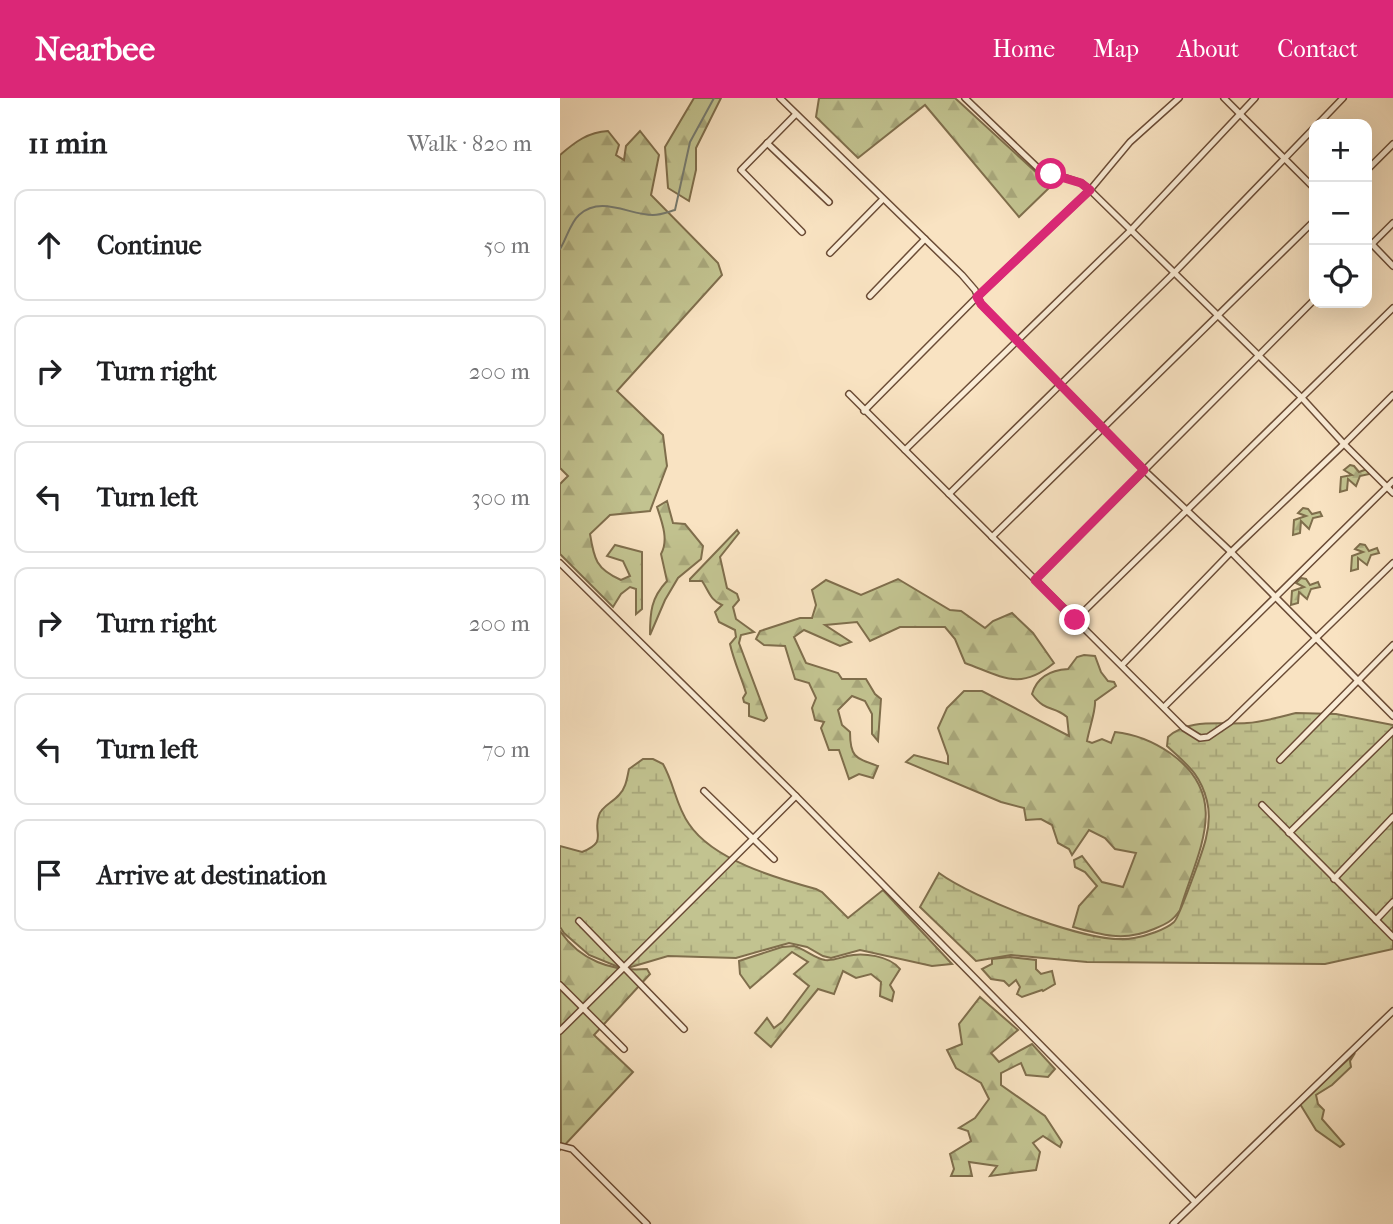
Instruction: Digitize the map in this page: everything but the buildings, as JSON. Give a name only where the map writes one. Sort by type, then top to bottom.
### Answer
[{"type":"street","points":[[780,98],[962,275],[981,304],[1144,470],[1231,552],[1393,716]]},
{"type":"street","points":[[965,98],[1039,169],[1081,183],[1090,190],[1175,271],[1393,493]]},
{"type":"street","points":[[864,411],[977,297],[1090,190],[1130,142],[1179,98]]},
{"type":"street","points":[[1224,98],[1309,183]]},
{"type":"street","points":[[905,450],[1131,230],[1255,98]]},
{"type":"street","points":[[1323,119],[1343,98]]},
{"type":"street","points":[[796,114],[741,170],[802,232]]},
{"type":"street","points":[[949,494],[1175,271],[1309,133]]},
{"type":"street","points":[[767,143],[830,202]]},
{"type":"street","points":[[1372,165],[1393,144]]},
{"type":"street","points":[[830,253],[883,199]]},
{"type":"street","points":[[1372,241],[1393,223]]},
{"type":"street","points":[[992,537],[1309,226]]},
{"type":"street","points":[[870,296],[925,239]]},
{"type":"street","points":[[1369,245],[1393,265]]},
{"type":"street","points":[[1035,580],[1309,305]]},
{"type":"street","points":[[1075,620],[1393,308]]},
{"type":"street","points":[[849,394],[1184,728],[1200,738],[1208,737],[1230,722],[1393,563]]},
{"type":"street","points":[[1122,665],[1231,552],[1393,395]]},
{"type":"street","points":[[1164,707],[1393,481]]},
{"type":"street","points":[[560,563],[796,796],[1195,1202]]},
{"type":"street","points":[[1280,760],[1393,645]]},
{"type":"street","points":[[1289,833],[1393,731]]},
{"type":"street","points":[[704,790],[774,859]]},
{"type":"street","points":[[560,1031],[796,796]]},
{"type":"street","points":[[1262,805],[1393,937]]},
{"type":"street","points":[[1334,879],[1393,817]]},
{"type":"street","points":[[1376,920],[1393,902]]},
{"type":"street","points":[[579,921],[684,1029]]},
{"type":"street","points":[[560,985],[624,1049]]},
{"type":"street","points":[[1173,1224],[1393,1010]]},
{"type":"street","points":[[560,1146],[572,1149],[647,1224]]},
{"type":"green space","points":[[694,98],[721,98],[696,148],[696,170],[689,201],[668,188],[665,147]]},
{"type":"green space","points":[[819,98],[955,98],[1051,186],[1019,217],[925,105],[858,158],[816,117]]},
{"type":"green space","points":[[608,131],[619,145],[616,155],[624,160],[626,146],[640,131],[659,155],[651,195],[718,263],[722,275],[617,391],[663,435],[667,466],[650,511],[610,515],[590,534],[593,550],[601,567],[621,580],[630,576],[623,561],[607,556],[615,545],[642,552],[642,609],[636,614],[636,589],[630,587],[621,594],[613,607],[560,554],[560,484],[568,476],[560,468],[560,155],[582,138]]},
{"type":"green space","points":[[1350,465],[1359,472],[1367,469],[1369,474],[1360,476],[1356,486],[1348,479],[1347,490],[1340,492],[1341,477],[1352,475],[1344,470]]},
{"type":"green space","points":[[667,501],[673,523],[685,524],[703,546],[701,559],[678,578],[650,635],[652,606],[667,581],[661,554],[664,531],[657,507]]},
{"type":"green space","points":[[1303,508],[1312,514],[1320,512],[1322,516],[1313,518],[1309,529],[1301,521],[1300,533],[1293,535],[1294,520],[1306,516],[1298,513]]},
{"type":"green space","points":[[737,530],[739,533],[720,557],[727,588],[737,594],[739,600],[733,607],[736,619],[754,632],[741,635],[739,643],[767,718],[764,721],[749,716],[749,704],[744,702],[746,693],[730,644],[736,637],[735,630],[719,622],[715,612],[722,605],[712,598],[702,581],[690,581]]},
{"type":"green space","points":[[1360,544],[1365,545],[1369,551],[1377,548],[1379,553],[1371,555],[1367,565],[1358,558],[1358,569],[1351,571],[1352,556],[1363,552],[1355,549]]},
{"type":"green space","points":[[1301,578],[1306,579],[1310,585],[1318,582],[1320,587],[1311,589],[1307,599],[1299,592],[1298,603],[1291,605],[1292,591],[1304,587],[1296,583]]},
{"type":"green space","points":[[898,579],[950,610],[961,611],[985,628],[993,621],[1012,613],[1033,633],[1054,663],[1031,677],[1011,679],[965,663],[955,639],[945,627],[900,627],[870,641],[857,622],[825,625],[851,642],[840,646],[804,630],[794,637],[806,663],[838,673],[842,679],[866,679],[881,699],[878,741],[872,734],[872,714],[865,701],[852,696],[838,710],[842,725],[850,732],[851,747],[855,755],[878,766],[873,778],[859,774],[849,779],[839,750],[829,750],[821,728],[824,722],[815,720],[812,708],[816,698],[809,683],[795,679],[785,646],[764,645],[756,639],[760,631],[800,618],[812,618],[816,605],[812,590],[826,580],[861,595]]},
{"type":"green space","points":[[1095,656],[1101,672],[1116,686],[1095,701],[1087,741],[1092,743],[1102,739],[1111,743],[1115,732],[1157,745],[1189,770],[1201,788],[1205,807],[1201,846],[1180,910],[1166,924],[1133,935],[1104,935],[1073,927],[1079,906],[1097,886],[1085,872],[1075,867],[1074,860],[1082,856],[1102,882],[1123,887],[1136,853],[1115,849],[1105,838],[1089,830],[1072,855],[1069,849],[1058,843],[1052,825],[1041,819],[1026,820],[1024,808],[1001,802],[906,762],[914,755],[948,764],[948,756],[938,728],[947,708],[964,691],[982,691],[1069,736],[1067,717],[1041,704],[1032,694],[1045,675],[1068,669],[1077,657]]},
{"type":"green space","points":[[1296,713],[1336,714],[1393,725],[1393,949],[1325,964],[1087,962],[1011,955],[976,961],[920,907],[939,873],[1005,907],[1091,935],[1115,939],[1134,938],[1166,928],[1177,918],[1186,896],[1204,844],[1209,820],[1209,810],[1201,783],[1192,770],[1167,746],[1168,737],[1185,727],[1195,725],[1253,722]]},
{"type":"green space","points":[[643,759],[653,759],[663,764],[689,824],[713,848],[746,866],[822,892],[848,918],[883,890],[952,964],[932,966],[860,950],[831,958],[807,947],[789,943],[736,958],[668,956],[631,967],[616,966],[589,955],[560,927],[560,846],[582,852],[595,844],[600,812],[621,792],[629,769]]},
{"type":"green space","points":[[560,931],[587,957],[609,966],[647,969],[650,974],[594,1035],[633,1072],[561,1149]]},
{"type":"green space","points":[[794,946],[825,960],[861,955],[890,961],[900,969],[890,985],[894,992],[892,1001],[880,996],[881,982],[871,974],[856,978],[843,971],[834,994],[818,989],[771,1047],[755,1033],[767,1018],[774,1028],[782,1022],[809,986],[794,974],[808,962],[792,952],[750,988],[740,974],[739,961],[782,947]]},
{"type":"green space","points":[[1010,957],[1036,960],[1036,969],[1041,974],[1052,971],[1055,984],[1043,991],[1022,997],[1017,994],[1020,987],[1016,980],[1009,986],[1004,981],[991,979],[982,969],[992,964],[992,959]]},
{"type":"green space","points":[[980,997],[1018,1030],[991,1053],[999,1062],[1032,1044],[1055,1069],[1048,1077],[1026,1075],[1021,1063],[1001,1073],[1001,1085],[1045,1116],[1062,1142],[1060,1147],[1043,1136],[1033,1143],[1040,1152],[1036,1170],[990,1176],[997,1166],[969,1162],[972,1176],[951,1176],[954,1169],[950,1154],[971,1141],[968,1131],[959,1128],[975,1118],[989,1099],[981,1083],[956,1068],[947,1050],[962,1044],[959,1024]]},
{"type":"green space","points":[[1355,1053],[1350,1061],[1351,1067],[1332,1085],[1316,1095],[1318,1104],[1324,1110],[1322,1119],[1344,1144],[1340,1147],[1316,1130],[1300,1104]]},
{"type":"waterway","points":[[560,249],[576,218],[588,209],[606,206],[653,215],[675,210],[690,142],[714,98]]},
{"type":"route","points":[[1051,174],[1081,183],[1090,190],[977,297],[1144,470],[1035,580],[1075,620]]}]
